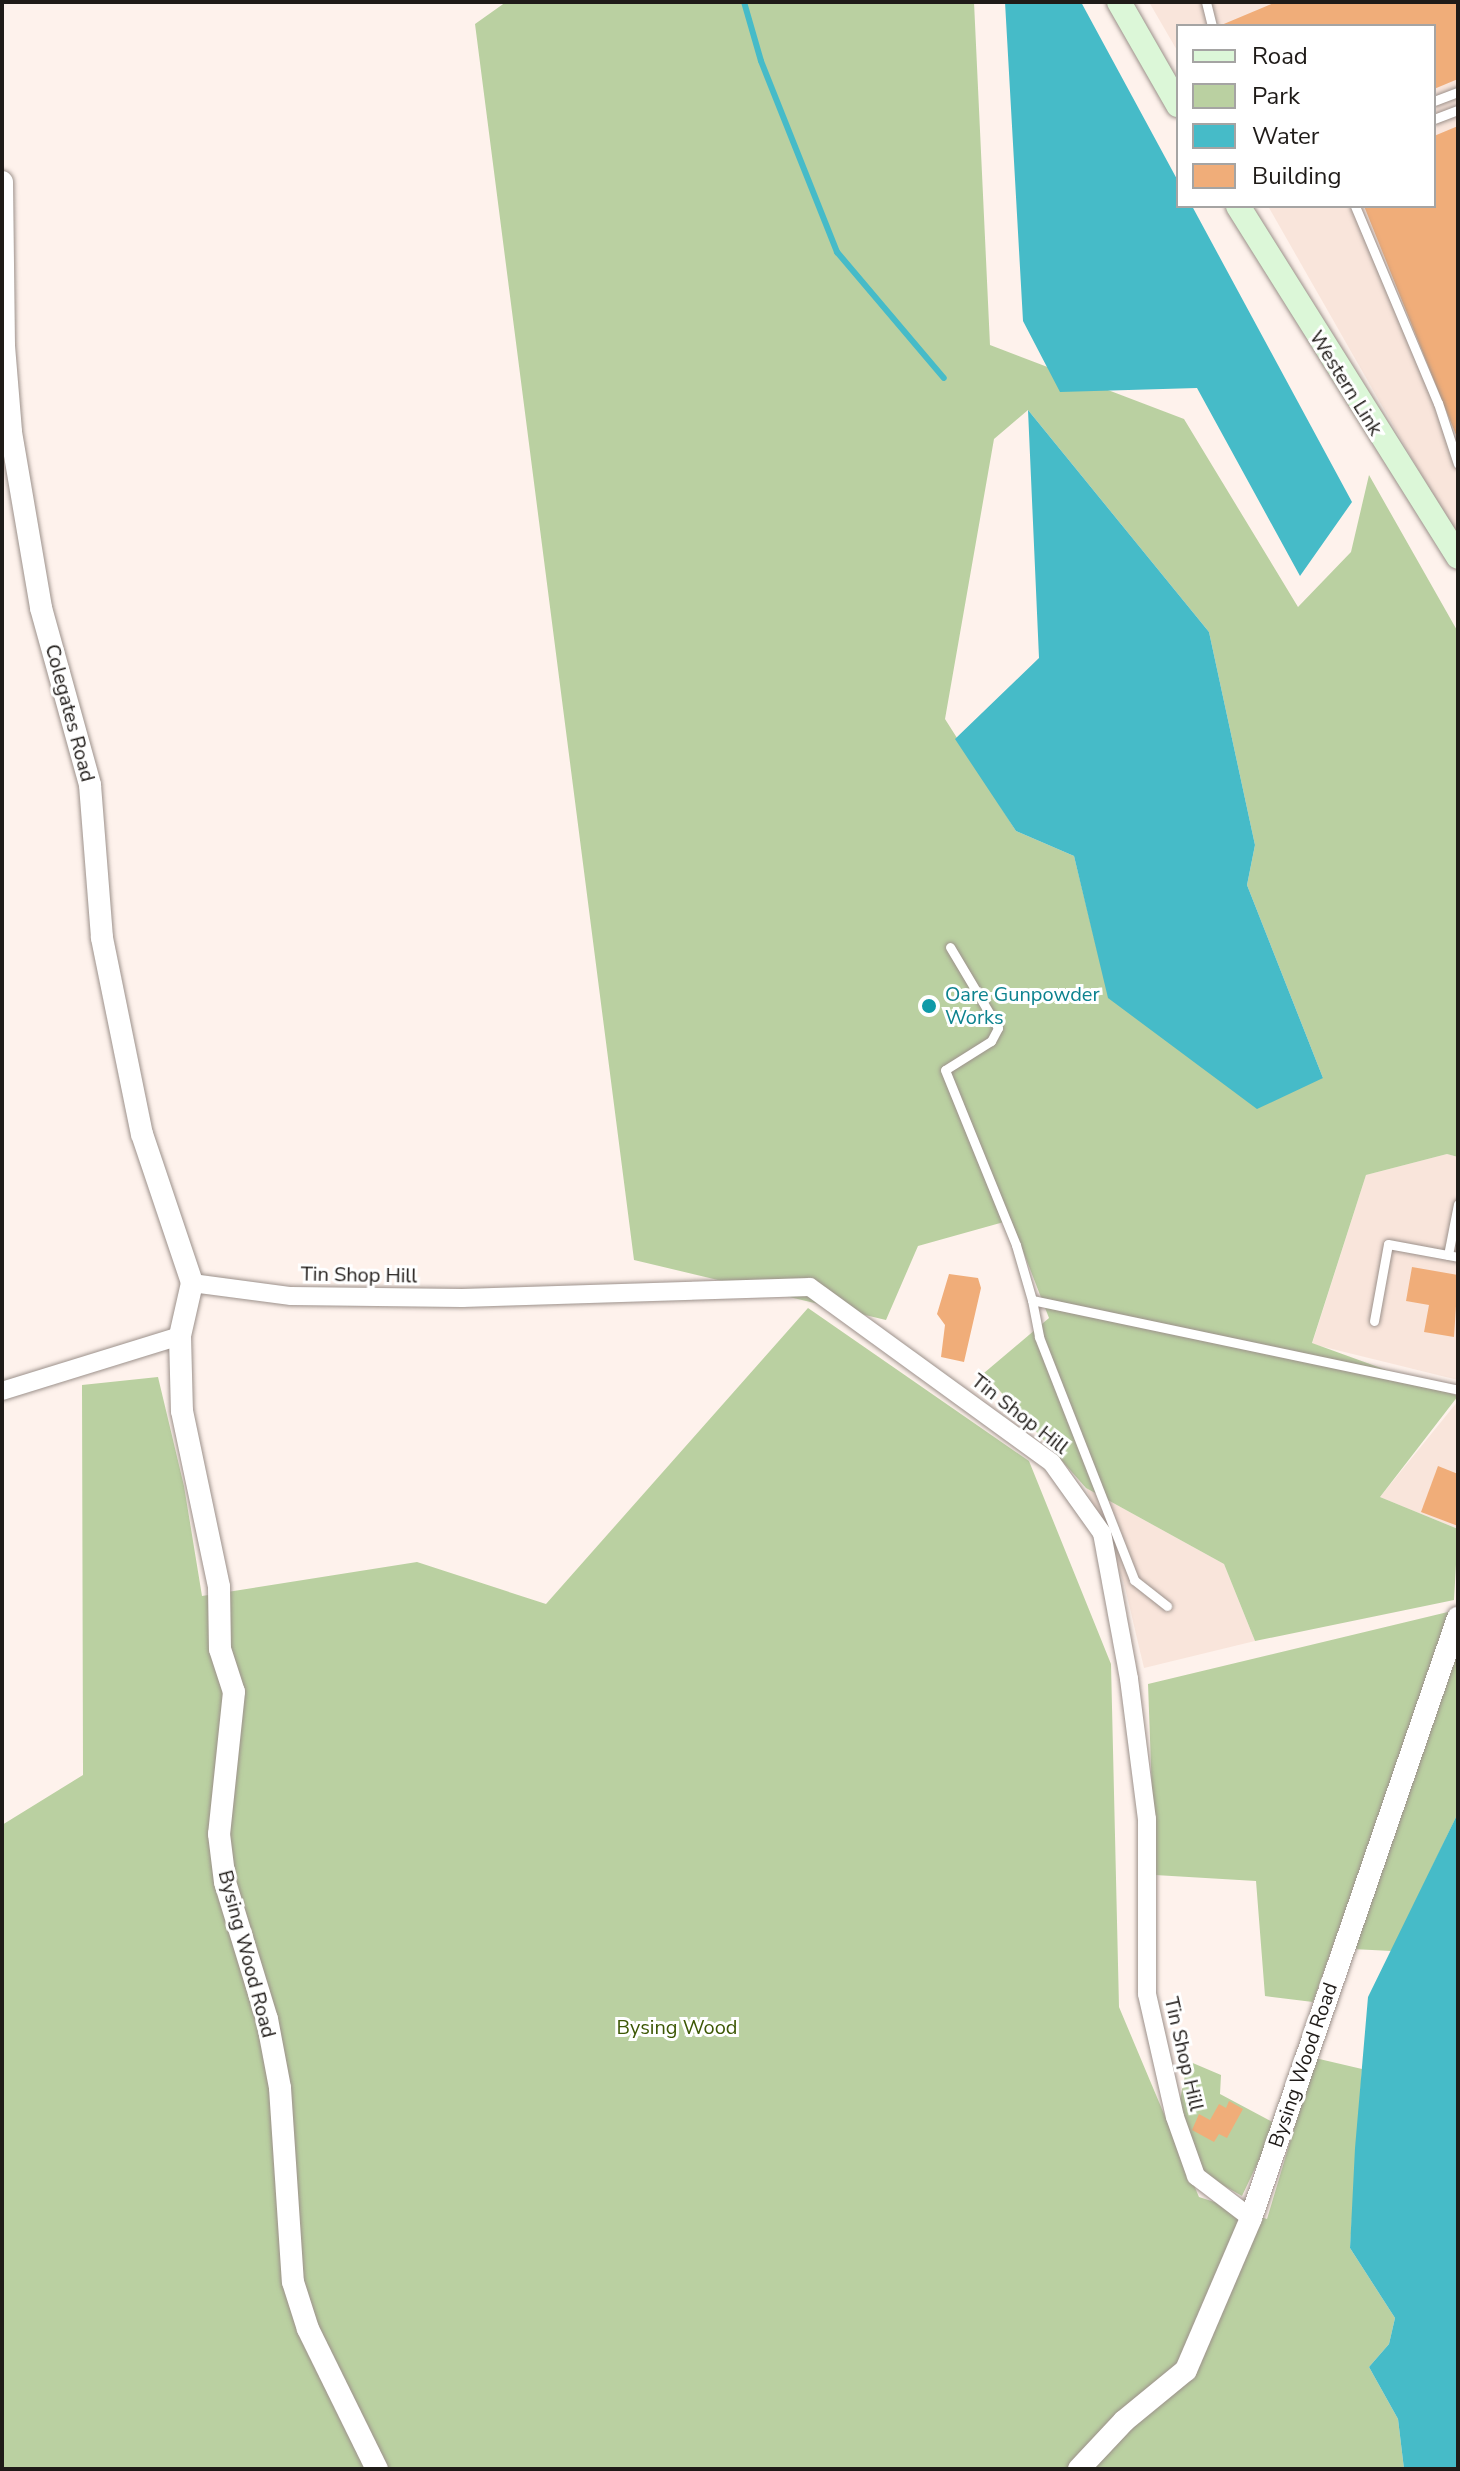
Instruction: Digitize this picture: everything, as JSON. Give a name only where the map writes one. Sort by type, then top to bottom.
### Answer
[{"type":"main road","points":[[1119,2],[1176,102]]},
{"type":"main road","name":"Western Link","points":[[1239,208],[1458,557]]},
{"type":"street","name":"Colegates Road","points":[[2,182],[4,346],[11,432],[39,594],[90,785],[102,938],[142,1134],[192,1283]]},
{"type":"street","name":"Bysing Wood Road","points":[[192,1283],[180,1336],[182,1411],[219,1587],[220,1649],[234,1692],[219,1834],[225,1882],[267,2019],[280,2088],[293,2282],[308,2329],[377,2469]]},
{"type":"street","name":"Tin Shop Hill","points":[[192,1283],[291,1296],[462,1298],[810,1287],[1052,1463],[1102,1533],[1147,1819],[1147,1994],[1175,2117],[1196,2176],[1251,2218]]},
{"type":"street","points":[[2,1391],[180,1336]]},
{"type":"street","name":"Bysing Wood Road","points":[[1079,2469],[1124,2421],[1186,2370],[1251,2218],[1458,1618]]},
{"type":"lane","points":[[1206,2],[1212,24]]},
{"type":"lane","points":[[1436,100],[1458,92]]},
{"type":"lane","points":[[1436,118],[1458,110]]},
{"type":"lane","points":[[1356,208],[1438,403],[1458,464]]},
{"type":"lane","points":[[950,947],[998,1028],[991,1041],[945,1070],[1016,1245],[1039,1337],[1134,1580],[1167,1606]]},
{"type":"lane","points":[[1374,1321],[1388,1244],[1453,1256],[1458,1204]]},
{"type":"lane","points":[[1032,1300],[1458,1390]]},
{"type":"shaded area","points":[[1149,2],[1458,2],[1458,539],[1269,208],[1436,208],[1436,24],[1176,24],[1176,49]]},
{"type":"shaded area","points":[[1447,1154],[1458,1157],[1458,1380],[1312,1344],[1366,1175]]},
{"type":"shaded area","points":[[1458,1401],[1458,1529],[1380,1497]]},
{"type":"shaded area","points":[[1086,1488],[1224,1564],[1255,1641],[1144,1668],[1124,1583]]},
{"type":"green space","points":[[506,2],[974,2],[990,345],[1184,419],[1298,607],[1351,552],[1369,475],[1458,632],[1458,1157],[1447,1154],[1366,1175],[1312,1343],[1458,1396],[1380,1497],[1458,1529],[1454,1600],[1255,1641],[1224,1564],[1086,1488],[984,1373],[1049,1318],[1011,1220],[918,1246],[886,1320],[634,1260],[475,24]],"holes":[[[1028,410],[1209,632],[1255,845],[1247,885],[1323,1078],[1109,998],[1074,856],[1016,831],[945,719],[994,439]]]},
{"type":"green space","name":"Bysing Wood","points":[[808,1308],[1029,1461],[1111,1664],[1119,2007],[1199,2197],[1267,2219],[1315,2058],[1362,2069],[1350,2248],[1395,2318],[1389,2344],[1369,2367],[1398,2419],[1404,2469],[2,2469],[2,1825],[83,1775],[82,1385],[158,1377],[184,1486],[202,1596],[417,1562],[546,1604]]},
{"type":"green space","points":[[1452,1611],[1313,2002],[1265,1996],[1256,1881],[1155,1875],[1148,1684]]},
{"type":"green space","points":[[1458,1649],[1458,1813],[1392,1951],[1352,1949]]},
{"type":"green space","points":[[1188,2061],[1221,2075],[1220,2094],[1276,2124],[1242,2196],[1200,2172],[1178,2109]]},
{"type":"water","points":[[1005,2],[1081,2],[1176,177],[1176,208],[1193,208],[1352,502],[1300,576],[1197,388],[1060,392],[1023,321]]},
{"type":"water","points":[[1028,410],[1209,632],[1255,845],[1247,885],[1323,1078],[1257,1109],[1108,998],[1074,856],[1016,831],[955,739],[1039,658]]},
{"type":"water","points":[[1458,1813],[1458,2469],[1404,2469],[1398,2419],[1369,2367],[1389,2344],[1395,2318],[1350,2248],[1355,2148],[1368,1997]]},
{"type":"building","points":[[1276,2],[1458,2],[1458,79],[1436,88],[1436,24],[1224,24]]},
{"type":"building","points":[[1458,126],[1458,440],[1365,208],[1436,208],[1436,135]]},
{"type":"building","points":[[1412,1267],[1458,1275],[1454,1337],[1424,1332],[1429,1305],[1406,1301]]},
{"type":"building","points":[[949,1274],[978,1278],[981,1288],[964,1362],[941,1357],[945,1325],[937,1314]]},
{"type":"building","points":[[1438,1466],[1458,1474],[1458,1526],[1421,1512]]},
{"type":"building","points":[[1229,2101],[1243,2109],[1227,2138],[1219,2134],[1214,2142],[1192,2130],[1199,2114],[1210,2120],[1219,2104],[1226,2108]]},
{"type":"waterway","points":[[744,2],[761,61],[837,252],[944,378]]},
{"type":"place","name":"Oare Gunpowder Works","points":[[929,1006]]}]
